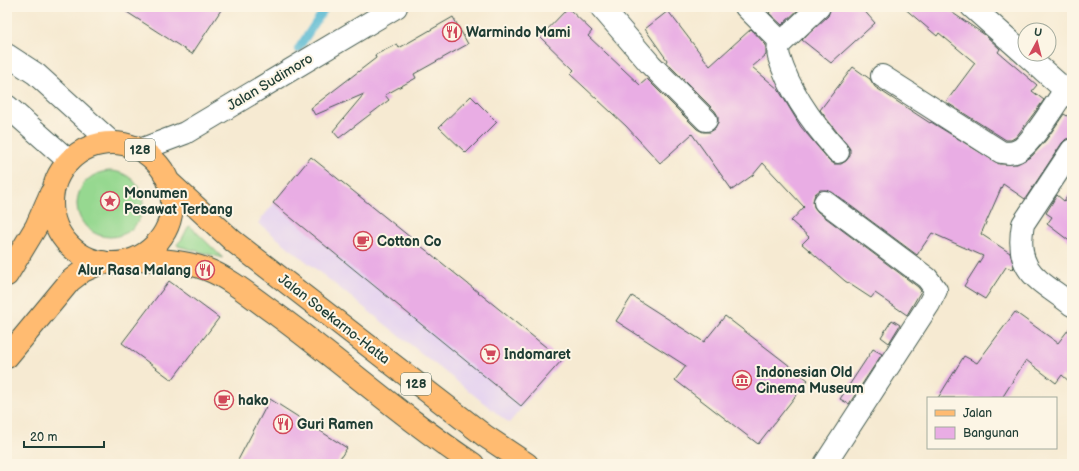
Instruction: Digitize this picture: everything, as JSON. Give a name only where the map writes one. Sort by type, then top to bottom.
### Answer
[{"type":"main road","name":"Jalan Soekarno-Hatta","points":[[7,275],[36,227],[59,174],[69,161],[78,153],[89,148],[112,143],[127,145],[140,150],[157,163],[168,181],[233,241],[484,436],[527,464]]},
{"type":"main road","name":"Jalan Soekarno-Hatta","points":[[134,259],[153,245],[167,227],[171,212],[172,196],[168,181]]},
{"type":"main road","name":"Jalan Soekarno-Hatta","points":[[53,189],[52,206],[55,222],[63,237],[72,247],[84,256],[103,262],[116,263],[134,259],[174,261],[206,269],[236,286],[294,328],[433,437],[474,464]]},
{"type":"main road","name":"Jalan Soekarno-Hatta","points":[[7,357],[70,280],[83,271],[103,262]]},
{"type":"street","name":"Jalan Sudimoro","points":[[140,150],[185,133],[396,7]]},
{"type":"street","points":[[601,7],[651,65],[706,120]]},
{"type":"street","points":[[746,7],[778,39],[780,44],[779,55],[796,95],[815,126],[838,152]]},
{"type":"street","points":[[780,44],[819,7]]},
{"type":"street","points":[[882,76],[1000,152],[1015,152],[1025,146],[1069,94],[972,7]]},
{"type":"street","points":[[7,55],[36,74],[112,143]]},
{"type":"street","points":[[7,106],[69,161]]},
{"type":"street","points":[[1072,150],[1023,224],[1020,239],[1020,253],[1025,265],[1041,282],[1072,305]]},
{"type":"street","points":[[825,202],[926,278],[936,290],[932,300],[825,464]]},
{"type":"shaded area","points":[[311,157],[562,360],[509,423],[258,223]]},
{"type":"green space","points":[[110,171],[123,173],[133,181],[141,191],[143,204],[141,217],[133,227],[123,235],[110,237],[97,235],[87,227],[79,217],[77,204],[79,191],[87,181],[97,173]]},
{"type":"green space","points":[[190,226],[223,258],[178,246],[177,244]]},
{"type":"building","points":[[119,7],[223,7],[192,54]]},
{"type":"building","points":[[775,7],[801,7],[782,25],[769,13]]},
{"type":"building","points":[[831,7],[861,7],[875,23],[831,63],[802,40],[828,16]]},
{"type":"building","points":[[903,7],[944,7],[985,35],[1000,49],[998,52],[1037,85],[1032,91],[1044,100],[1016,137],[1011,140],[1006,140],[946,102],[975,63],[939,33],[937,36]]},
{"type":"building","points":[[568,8],[592,31],[588,36],[640,85],[647,79],[697,129],[703,132],[710,132],[715,129],[718,123],[718,116],[715,111],[666,62],[667,60],[645,29],[668,11],[710,66],[751,29],[766,45],[766,55],[752,67],[778,89],[801,127],[834,164],[841,164],[846,161],[850,156],[850,149],[820,110],[853,67],[870,79],[875,87],[930,123],[931,122],[999,164],[1017,164],[1032,156],[1046,140],[1064,114],[1072,119],[1072,138],[1066,139],[1062,143],[1025,199],[1003,184],[981,234],[1010,253],[1014,267],[1012,269],[1006,267],[985,299],[964,286],[983,256],[932,233],[917,255],[832,192],[820,190],[815,194],[813,201],[814,207],[818,212],[918,287],[921,291],[907,315],[875,293],[871,298],[845,281],[802,244],[809,237],[791,221],[804,207],[763,163],[753,175],[732,190],[692,134],[660,163],[626,126],[570,74],[574,70],[540,37]]},
{"type":"building","points":[[453,17],[468,44],[414,74],[416,78],[385,95],[389,100],[339,138],[333,131],[364,94],[315,115],[311,108],[376,58],[375,55],[397,44],[399,48]]},
{"type":"building","points":[[471,96],[497,122],[466,153],[439,127]]},
{"type":"building","points":[[311,157],[562,360],[521,406],[273,203]]},
{"type":"building","points":[[1072,190],[1072,243],[1047,224],[1052,217],[1046,213],[1057,195],[1064,201]]},
{"type":"building","points":[[169,281],[219,318],[172,380],[122,343]]},
{"type":"building","name":"Indonesian Old Cinema Museum","points":[[632,296],[704,342],[725,316],[808,380],[758,444],[675,380],[686,366],[616,321]]},
{"type":"building","points":[[1015,312],[1058,343],[1072,325],[1072,384],[1062,375],[1056,383],[1026,360],[1003,397],[939,397],[964,356],[977,363]]},
{"type":"building","points":[[892,320],[900,325],[889,343],[881,337]]},
{"type":"building","points":[[873,349],[882,354],[849,404],[840,399]]},
{"type":"building","name":"Guri Ramen","points":[[270,399],[347,448],[336,464],[236,464]]},
{"type":"waterway","points":[[298,49],[326,7]]},
{"type":"place","name":"Warmindo Mami","points":[[452,32]]},
{"type":"place","name":"Monumen Pesawat Terbang","points":[[110,201]]},
{"type":"place","name":"Cotton Co","points":[[363,241]]},
{"type":"place","name":"Alur Rasa Malang","points":[[205,270]]},
{"type":"place","name":"Indomaret","points":[[490,354]]},
{"type":"place","name":"Indonesian Old Cinema Museum","points":[[742,380]]},
{"type":"place","name":"hako","points":[[224,400]]},
{"type":"place","name":"Guri Ramen","points":[[283,424]]}]
